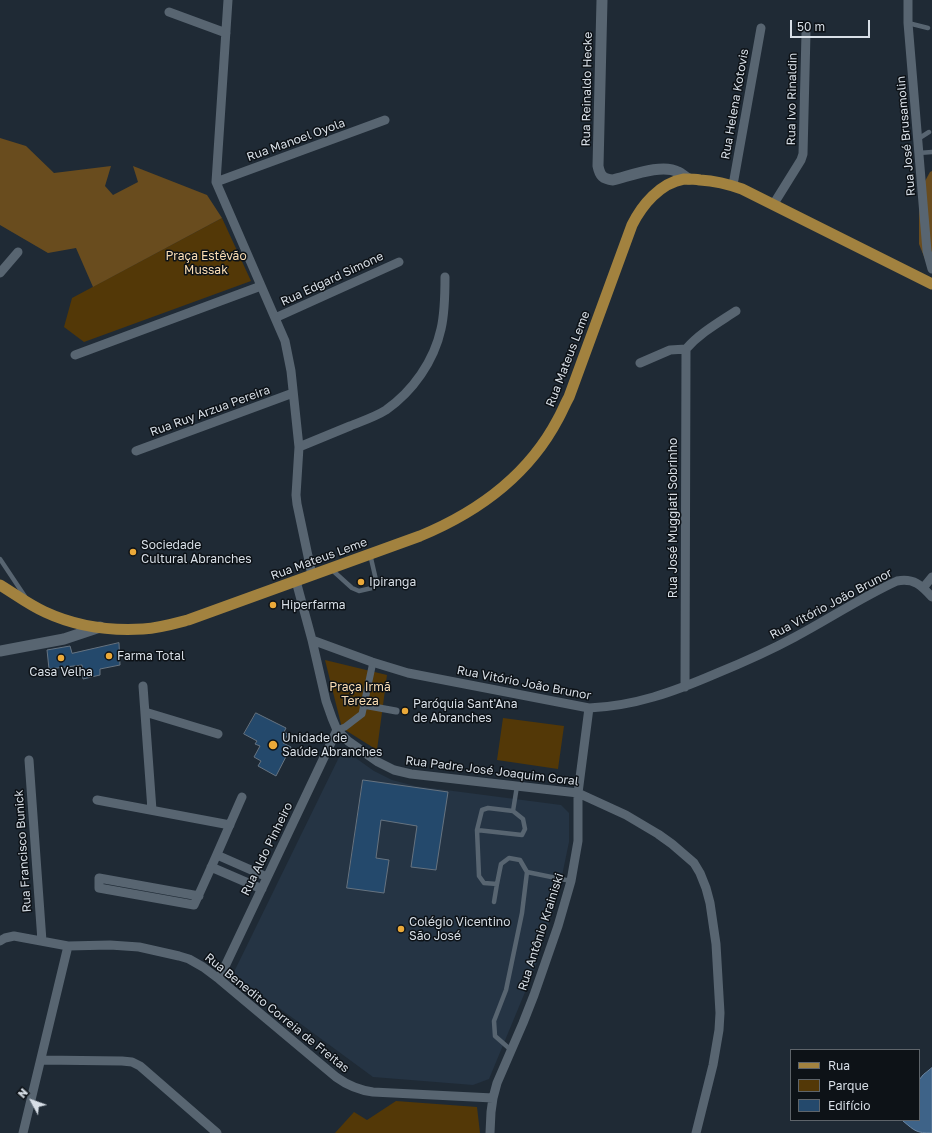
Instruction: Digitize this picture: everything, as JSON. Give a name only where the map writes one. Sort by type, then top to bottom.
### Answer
[{"type":"main road","name":"Rua Mateus Leme","points":[[100,627],[143,629],[165,626],[188,620],[420,536],[456,520],[476,508],[496,493],[529,462],[545,442],[569,397],[626,239],[637,215],[653,196],[673,183],[689,179],[710,180],[732,185],[932,284]]},
{"type":"main road","points":[[0,585],[30,604],[59,618],[78,624],[100,627]]},
{"type":"street","points":[[228,0],[216,182],[276,318],[287,349],[291,371],[299,447],[296,495],[312,575]]},
{"type":"street","name":"Rua Reinaldo Hecke","points":[[602,0],[599,172],[602,177],[607,180],[613,180],[658,168],[668,168],[678,171],[689,179]]},
{"type":"street","name":"Rua José Brusamolin","points":[[908,0],[908,24],[927,250],[932,269]]},
{"type":"street","points":[[169,12],[226,33]]},
{"type":"street","name":"Rua Helena Kotovis","points":[[732,185],[761,28]]},
{"type":"street","name":"Rua Ivo Rinaldin","points":[[773,205],[801,160],[803,154],[806,33]]},
{"type":"street","name":"Rua Manoel Oyola","points":[[216,182],[385,120]]},
{"type":"street","points":[[0,273],[18,252]]},
{"type":"street","name":"Rua Edgard Simone","points":[[276,318],[399,262]]},
{"type":"street","points":[[299,447],[371,418],[386,409],[412,386],[422,373],[437,343],[442,328],[445,277]]},
{"type":"street","points":[[75,355],[261,286]]},
{"type":"street","points":[[640,363],[670,350],[686,349],[695,338],[736,311]]},
{"type":"street","name":"Rua José Muggiati Sobrinho","points":[[684,687],[686,349]]},
{"type":"street","name":"Rua Ruy Arzua Pereira","points":[[136,451],[293,392]]},
{"type":"street","points":[[923,588],[932,577]]},
{"type":"street","name":"Rua Vitório João Brunor","points":[[312,640],[373,662],[408,672],[589,708],[606,707],[651,698],[684,687],[765,652],[794,638],[897,581],[906,580],[914,582],[932,597]]},
{"type":"street","points":[[296,581],[312,640]]},
{"type":"street","name":"Rua Mateus Leme","points":[[0,651],[64,639],[100,627]]},
{"type":"street","name":"Rua Padre José Joaquim Goral","points":[[312,640],[326,701],[337,730],[348,741],[378,762],[394,770],[411,774],[578,792],[631,818],[658,834],[694,863],[706,888],[714,926],[720,1013],[713,1065],[696,1133]]},
{"type":"street","points":[[337,730],[345,727],[362,714],[373,662]]},
{"type":"street","points":[[144,686],[152,810]]},
{"type":"street","points":[[364,705],[396,711]]},
{"type":"street","name":"Rua Antônio Krainiski","points":[[490,1133],[492,1098],[523,1022],[549,951],[566,901],[571,881],[578,841],[578,792],[589,708]]},
{"type":"street","points":[[145,712],[218,734]]},
{"type":"street","name":"Rua Aldo Pinheiro","points":[[219,979],[337,730]]},
{"type":"street","name":"Rua Francisco Bunick","points":[[28,760],[42,941]]},
{"type":"street","points":[[199,896],[100,878],[99,888],[194,905],[199,896],[242,797]]},
{"type":"street","points":[[98,800],[230,825]]},
{"type":"street","points":[[217,855],[267,877]]},
{"type":"street","points":[[211,867],[262,889]]},
{"type":"street","name":"Rua Benedito Correia de Freitas","points":[[0,941],[14,936],[68,946],[124,945],[189,959],[219,979],[336,1077],[354,1088],[373,1092],[492,1098]]},
{"type":"street","points":[[24,1133],[68,946]]},
{"type":"street","points":[[41,1060],[132,1062],[140,1066],[217,1133]]},
{"type":"lane","points":[[908,24],[928,28]]},
{"type":"lane","points":[[918,139],[929,132]]},
{"type":"lane","points":[[919,153],[932,152]]},
{"type":"lane","points":[[331,569],[352,588],[359,591],[372,588],[376,584],[376,580],[370,554]]},
{"type":"lane","points":[[0,559],[30,604]]},
{"type":"lane","points":[[513,811],[517,786]]},
{"type":"lane","points":[[477,830],[522,835],[525,829],[523,819],[513,811],[488,808],[482,810],[477,830],[479,876],[484,883],[497,884]]},
{"type":"lane","points":[[494,902],[501,864],[509,858],[520,860],[527,872],[522,913],[506,990],[494,1022],[495,1036],[511,1050]]},
{"type":"lane","points":[[527,872],[571,881]]},
{"type":"shaded area","points":[[0,138],[26,146],[54,173],[111,166],[105,186],[113,195],[138,182],[133,166],[207,195],[222,218],[93,287],[76,248],[48,253],[0,225]]},
{"type":"shaded area","points":[[932,171],[932,265],[925,259],[919,244],[919,192]]},
{"type":"shaded area","name":"Colégio Vicentino São José","points":[[343,749],[374,771],[392,780],[415,786],[561,805],[569,813],[569,842],[559,890],[535,968],[489,1079],[473,1085],[373,1077],[233,974]]},
{"type":"green space","name":"Praça Estêvão Mussak","points":[[222,218],[251,281],[84,342],[64,327],[72,298]]},
{"type":"green space","name":"Praça Irmã Tereza","points":[[325,660],[387,675],[377,750],[342,728]]},
{"type":"green space","points":[[503,718],[564,726],[558,769],[497,760]]},
{"type":"green space","points":[[396,1101],[477,1107],[480,1133],[335,1133],[354,1112],[367,1120]]},
{"type":"water","points":[[932,1068],[932,1133],[919,1132],[903,1121],[920,1121],[920,1079]]},
{"type":"building","points":[[119,643],[120,665],[100,669],[100,675],[83,679],[82,665],[49,669],[47,650],[70,646],[72,653]]},
{"type":"building","name":"Unidade de Saúde Abranches","points":[[256,713],[286,728],[284,732],[288,734],[283,743],[291,747],[276,776],[258,766],[261,761],[254,757],[260,746],[255,744],[257,741],[244,734]]},
{"type":"building","points":[[363,780],[448,792],[436,870],[411,867],[417,826],[381,820],[376,858],[389,860],[384,893],[347,888]]},
{"type":"place","name":"Sociedade Cultural Abranches","points":[[133,552]]},
{"type":"place","name":"Ipiranga","points":[[361,582]]},
{"type":"place","name":"Hiperfarma","points":[[273,605]]},
{"type":"place","name":"Farma Total","points":[[109,656]]},
{"type":"place","name":"Casa Velha","points":[[61,658]]},
{"type":"place","name":"Paróquia Sant'Ana de Abranches","points":[[405,711]]},
{"type":"place","name":"Unidade de Saúde Abranches","points":[[273,745]]},
{"type":"place","name":"Colégio Vicentino São José","points":[[401,929]]}]
